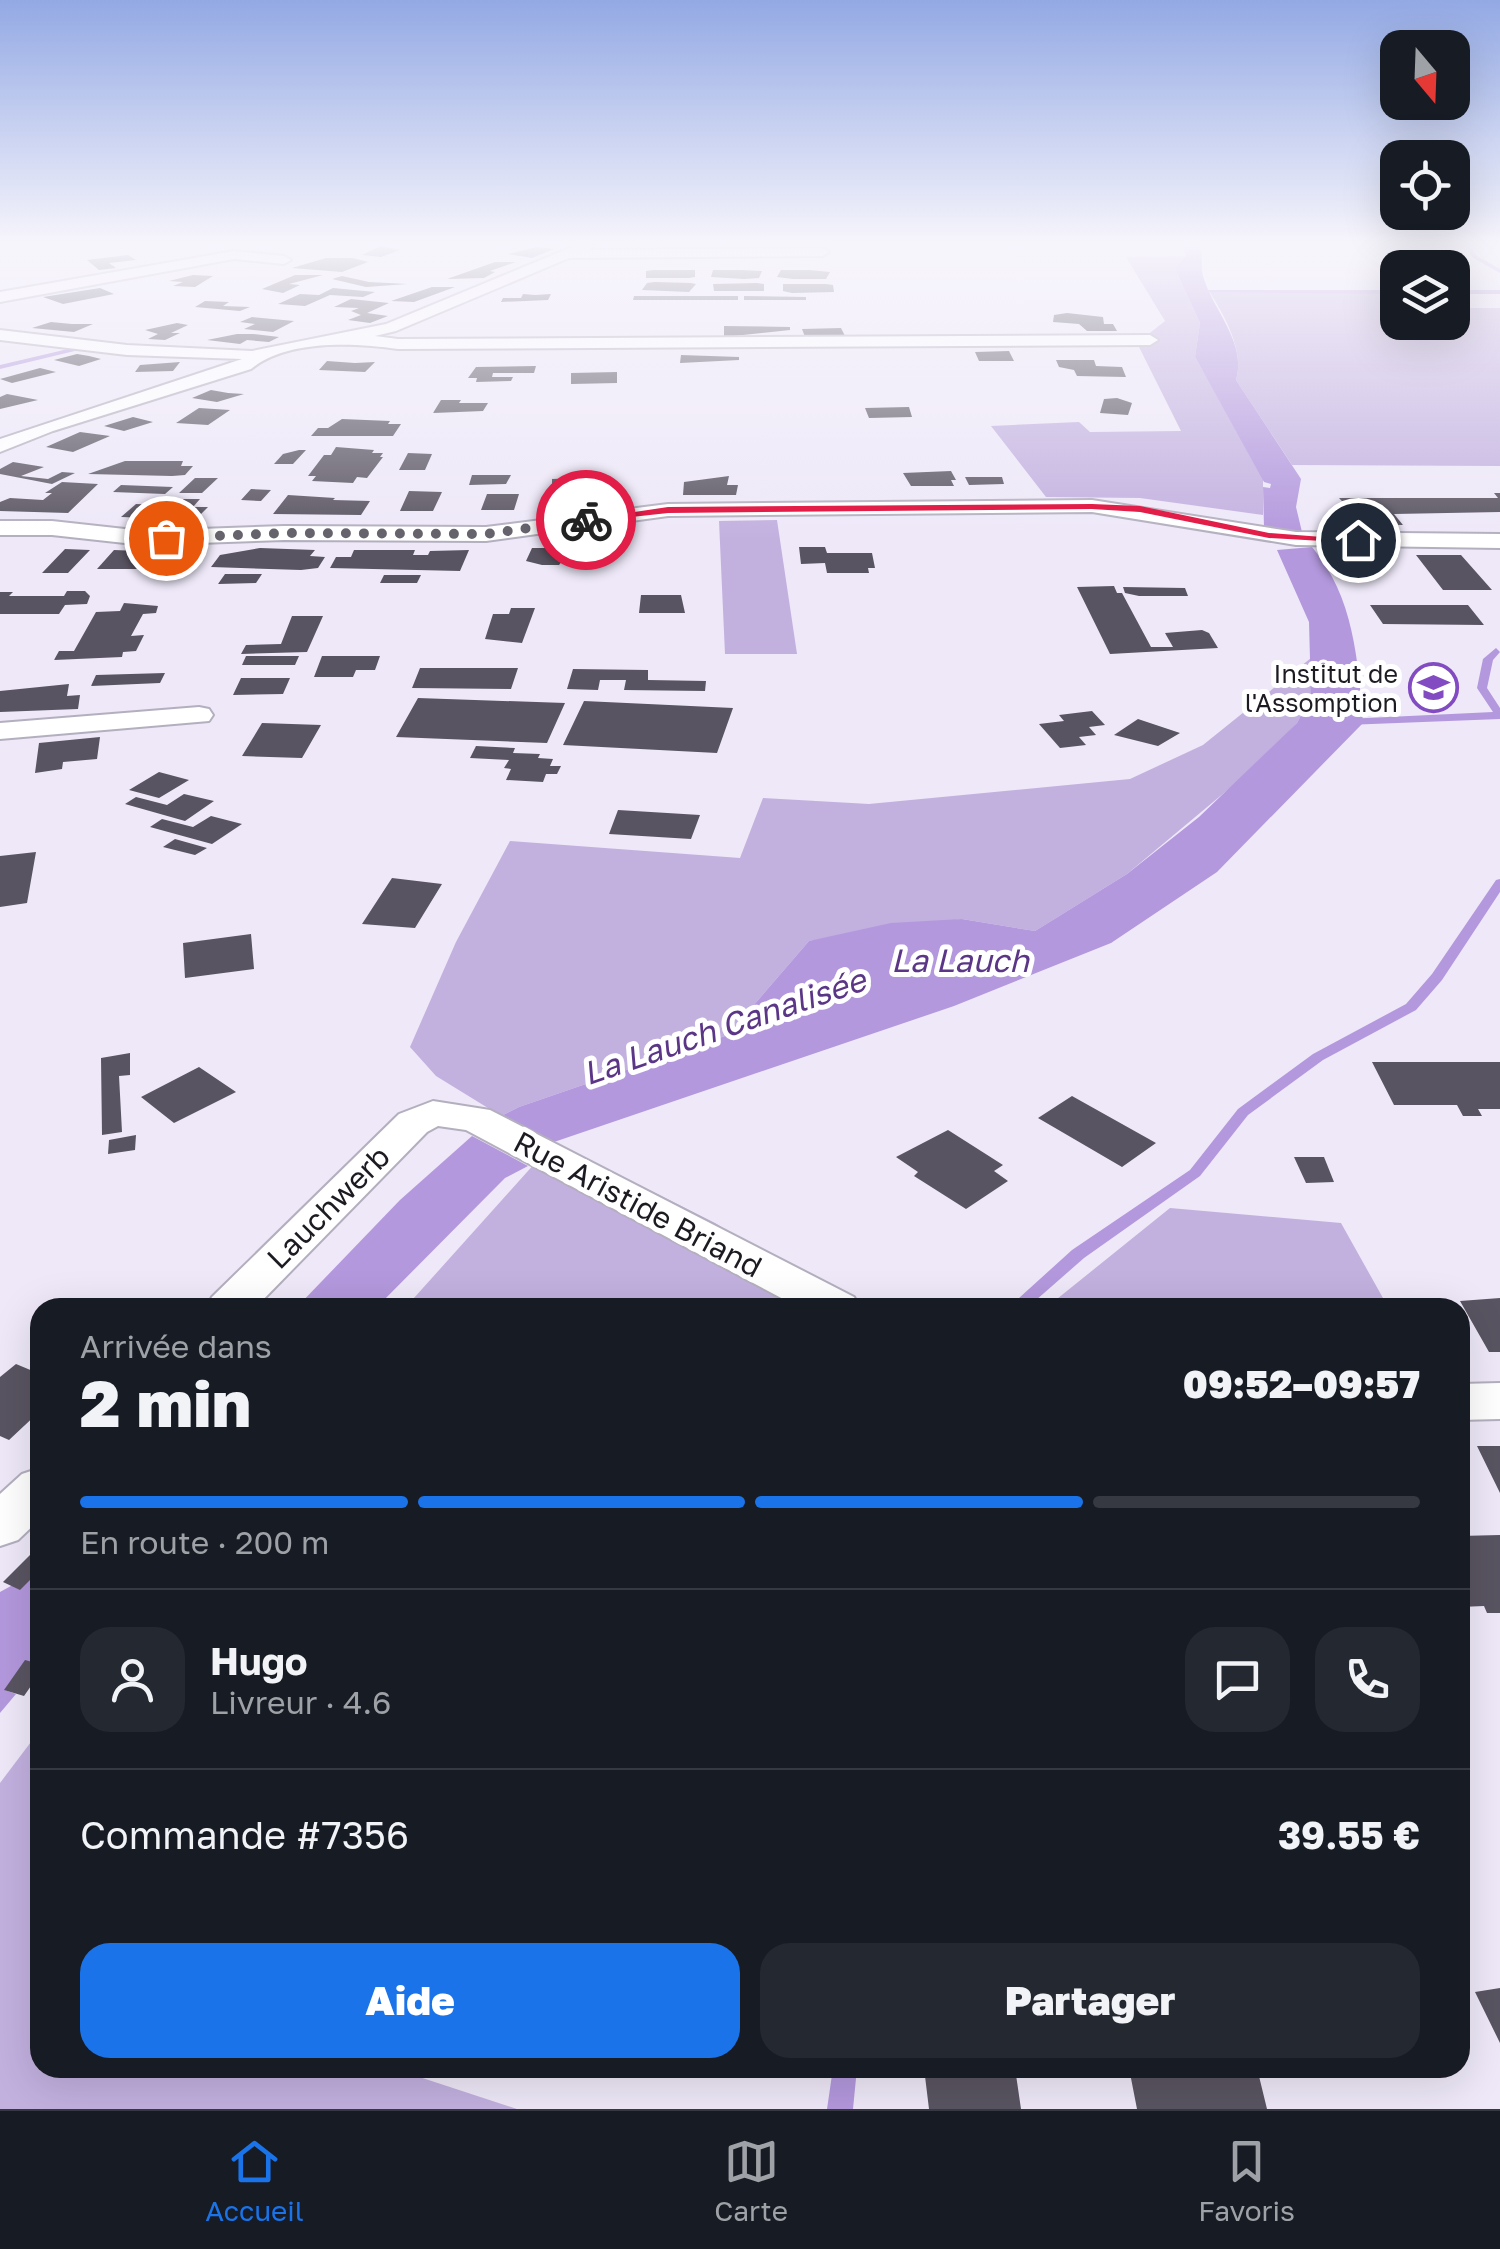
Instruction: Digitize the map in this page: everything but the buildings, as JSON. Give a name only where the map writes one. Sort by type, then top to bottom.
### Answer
[{"type":"street","points":[[71,343],[127,350],[259,354],[317,343]]},
{"type":"street","points":[[393,343],[507,343]]},
{"type":"street","points":[[0,446],[245,364],[259,354]]},
{"type":"street","points":[[0,528],[52,528],[143,538],[284,533],[486,534],[668,510],[1092,506],[1140,509],[1261,534],[1321,540],[1500,540]]},
{"type":"street","points":[[0,731],[200,715]]},
{"type":"street","name":"Rue Aristide Briand","points":[[433,1113],[476,1120],[819,1298]]},
{"type":"street","name":"Lauchwerb","points":[[238,1298],[402,1133],[433,1113]]},
{"type":"street","points":[[1470,1402],[1500,1401]]},
{"type":"street","points":[[0,1526],[30,1498]]},
{"type":"shaded area","points":[[1137,343],[1197,343],[1195,357],[1263,478],[1263,515],[1140,498],[1046,497],[991,426],[1079,422],[1090,432],[1181,431]]},
{"type":"shaded area","points":[[1234,343],[1500,343],[1500,466],[1292,465],[1236,380]]},
{"type":"shaded area","points":[[777,520],[797,654],[725,654],[719,521]]},
{"type":"shaded area","points":[[1311,658],[1311,697],[1297,723],[1255,767],[1127,874],[1035,931],[962,919],[809,941],[728,1035],[501,1116],[436,1076],[410,1047],[456,942],[510,841],[740,858],[763,798],[869,804],[1130,779],[1203,745]]},
{"type":"shaded area","points":[[554,1142],[715,1223],[838,1298],[414,1298]]},
{"type":"shaded area","points":[[1170,1208],[1341,1223],[1383,1298],[1058,1298]]},
{"type":"shaded area","points":[[30,1743],[30,2078],[422,2078],[517,2109],[0,2109],[0,1783]]},
{"type":"water","points":[[1197,343],[1234,343],[1236,380],[1301,479],[1296,507],[1302,532],[1264,527],[1263,487],[1270,488],[1271,484],[1264,482],[1195,357]]},
{"type":"water","name":"La Lauch","points":[[1312,547],[1326,566],[1345,608],[1356,653],[1363,723],[1217,872],[1111,943],[954,1006],[554,1142],[501,1116],[728,1035],[809,941],[891,923],[962,919],[1035,931],[1127,874],[1199,817],[1297,723],[1311,696],[1309,622],[1277,550]]},
{"type":"water","points":[[472,1136],[528,1166],[505,1178],[386,1298],[306,1298],[400,1200]]},
{"type":"water","points":[[30,1576],[30,1662],[25,1661],[5,1690],[16,1694],[0,1713],[0,1592]]},
{"type":"waterway","points":[[0,367],[85,347]]},
{"type":"waterway","points":[[1496,651],[1488,659],[1482,688],[1500,716]]},
{"type":"waterway","points":[[1346,722],[1499,715]]},
{"type":"waterway","points":[[1027,1298],[1078,1254],[1195,1173],[1243,1112],[1318,1057],[1411,1007],[1437,977],[1500,883]]},
{"type":"waterway","points":[[840,2109],[844,2078]]},
{"type":"way so far","points":[[166,538],[284,533],[486,534],[586,520]]},
{"type":"place","name":"Institut de l'Assomption","points":[[1433,687]]},
{"type":"route","points":[[586,520],[668,510],[1092,506],[1140,509],[1269,536],[1358,540]]},
{"type":"water label","name":"La Lauch Canalisée","points":[[724,1026]]}]
